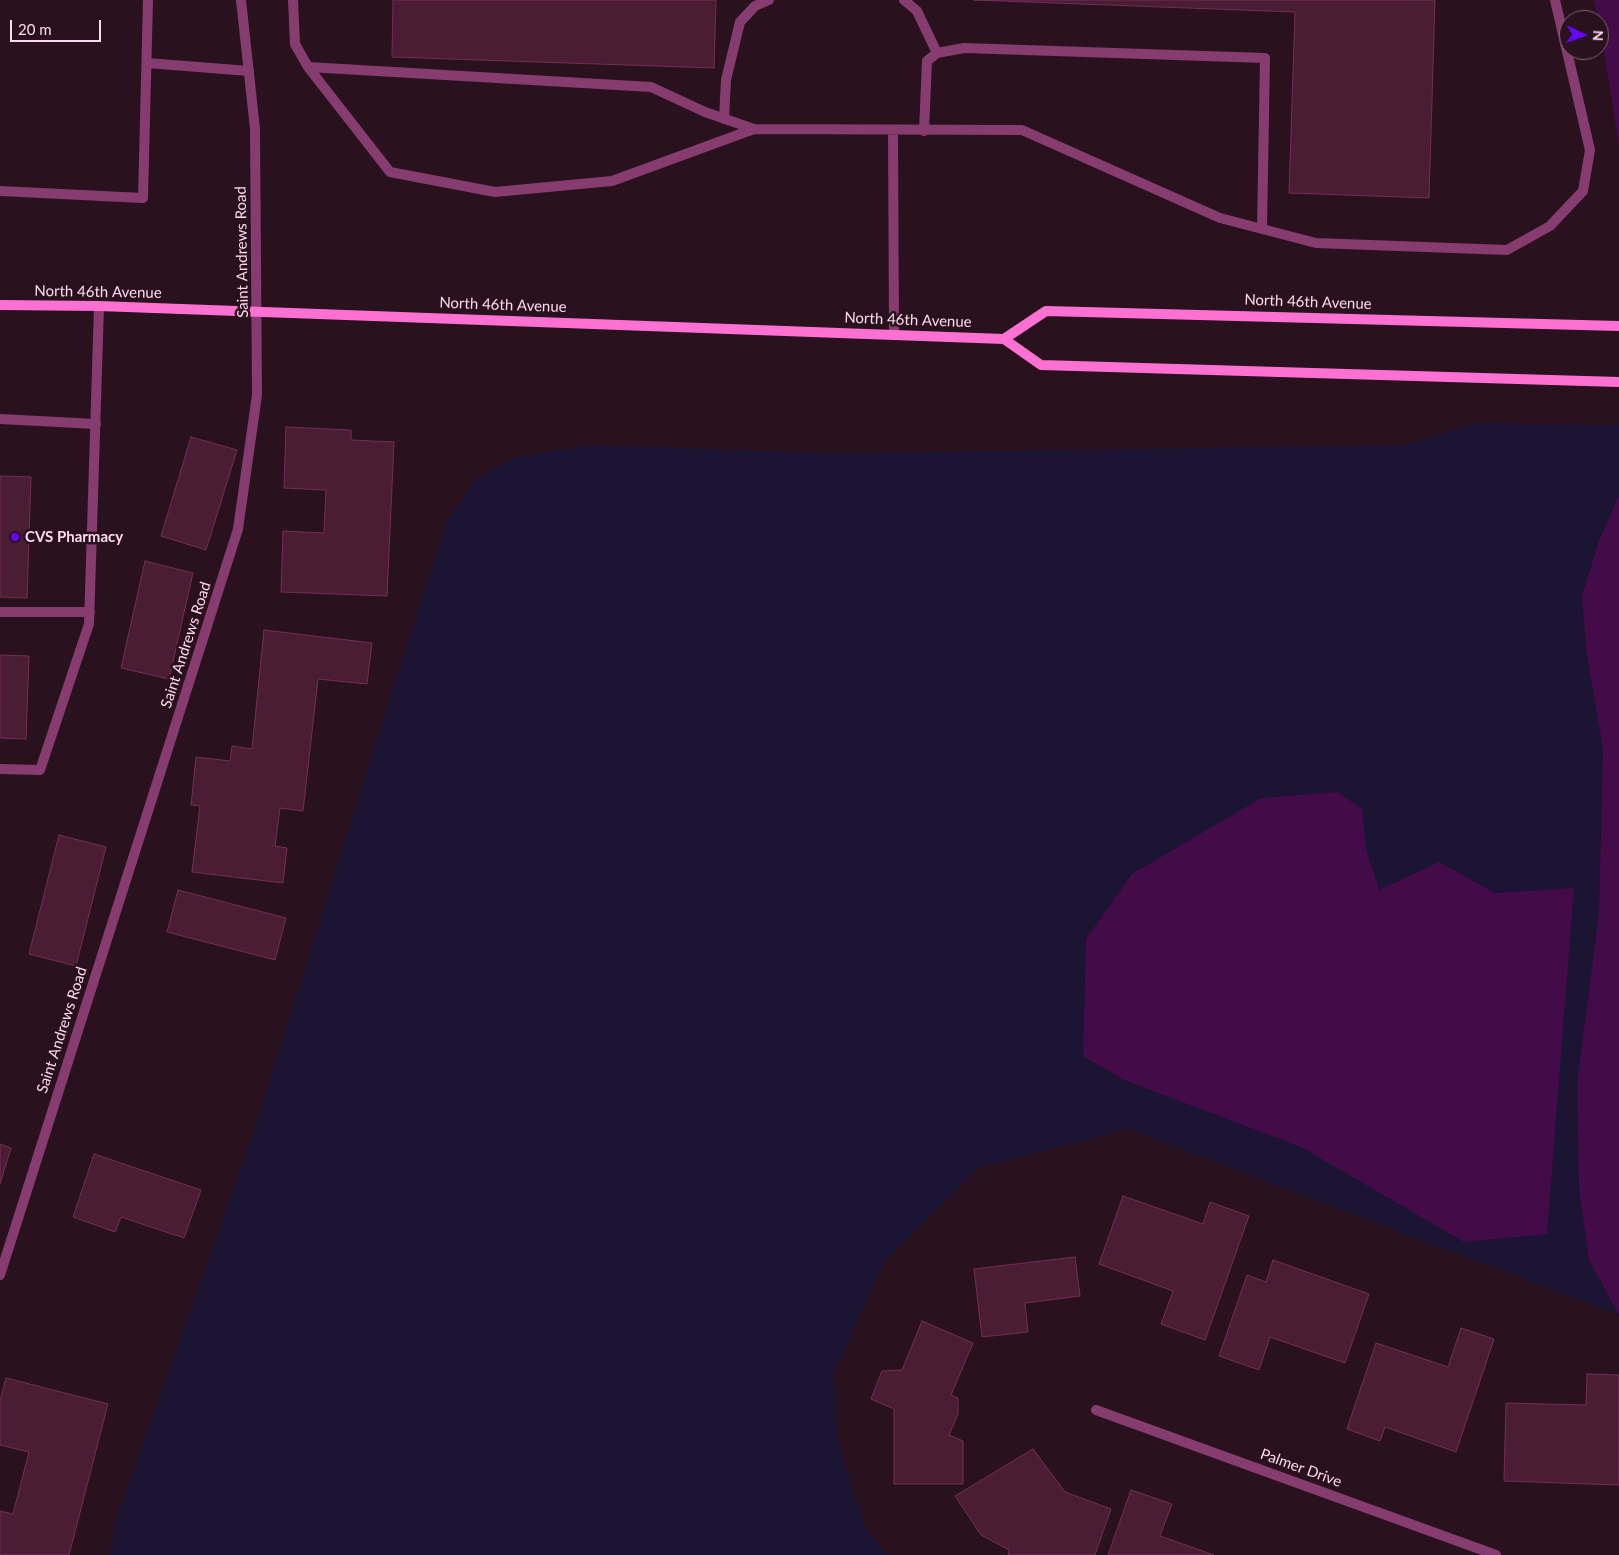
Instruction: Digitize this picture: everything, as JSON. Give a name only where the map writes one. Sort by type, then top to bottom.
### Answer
[{"type":"street","points":[[0,190],[143,198],[148,0]]},
{"type":"street","name":"Saint Andrews Road","points":[[0,1275],[238,530],[258,395],[255,129],[241,0]]},
{"type":"street","points":[[293,0],[295,44],[308,67],[390,172],[495,192],[612,181],[754,129]]},
{"type":"street","points":[[724,119],[726,80],[740,22],[755,6],[769,0]]},
{"type":"street","points":[[904,0],[918,11],[937,53]]},
{"type":"street","points":[[308,67],[651,87],[705,112],[754,129],[1022,130],[1220,218],[1316,243],[1507,250],[1550,226],[1584,191],[1590,150],[1555,0]]},
{"type":"street","points":[[924,130],[926,61],[937,53],[964,48],[1265,58],[1262,229]]},
{"type":"street","points":[[147,63],[249,71]]},
{"type":"street","points":[[893,131],[894,334]]},
{"type":"street","name":"North 46th Avenue","points":[[0,305],[100,306],[1004,339],[1046,310],[1619,326]]},
{"type":"street","points":[[0,769],[40,770],[89,624],[100,306]]},
{"type":"street","points":[[1004,339],[1041,365],[1619,382]]},
{"type":"street","points":[[0,420],[96,424]]},
{"type":"street","points":[[0,612],[90,612]]},
{"type":"street","name":"Palmer Drive","points":[[1096,1410],[1496,1555]]},
{"type":"shaded area","points":[[1594,0],[1619,0],[1619,147],[1605,60],[1609,60],[1609,10],[1596,10]]},
{"type":"shaded area","points":[[1477,423],[1619,425],[1619,495],[1599,541],[1582,595],[1586,649],[1603,749],[1599,913],[1577,1083],[1579,1190],[1589,1260],[1619,1315],[1128,1129],[979,1168],[884,1262],[834,1373],[837,1438],[865,1527],[887,1555],[109,1555],[118,1514],[253,1134],[448,518],[476,479],[514,458],[586,445],[839,453],[1405,445]]},
{"type":"shaded area","points":[[1619,495],[1619,1315],[1589,1260],[1579,1190],[1577,1083],[1599,913],[1603,749],[1586,649],[1582,595],[1599,541]]},
{"type":"shaded area","points":[[1338,792],[1362,809],[1366,849],[1379,890],[1439,862],[1495,893],[1574,888],[1547,1234],[1464,1242],[1301,1147],[1124,1080],[1083,1056],[1086,939],[1132,874],[1261,798]]},
{"type":"building","points":[[393,0],[716,0],[714,68],[392,57]]},
{"type":"building","points":[[974,0],[1435,0],[1429,198],[1289,193],[1295,12]]},
{"type":"building","points":[[286,427],[351,430],[351,440],[394,442],[387,596],[281,592],[283,531],[324,533],[326,490],[284,488]]},
{"type":"building","points":[[191,437],[237,450],[206,550],[161,536]]},
{"type":"building","name":"CVS Pharmacy","points":[[0,476],[31,477],[27,598],[0,597]]},
{"type":"building","points":[[145,561],[193,573],[169,679],[121,668]]},
{"type":"building","points":[[264,630],[372,643],[367,684],[318,679],[303,811],[280,808],[275,846],[287,848],[283,883],[192,872],[200,806],[191,805],[196,757],[230,761],[232,746],[252,749]]},
{"type":"building","points":[[0,655],[29,656],[26,739],[0,738]]},
{"type":"building","points":[[59,835],[106,847],[76,966],[29,954]]},
{"type":"building","points":[[178,890],[286,918],[275,960],[167,932]]},
{"type":"building","points":[[0,1144],[11,1148],[0,1184]]},
{"type":"building","points":[[94,1154],[201,1190],[184,1238],[121,1217],[115,1232],[73,1217]]},
{"type":"building","points":[[1123,1196],[1203,1224],[1210,1202],[1249,1216],[1205,1340],[1161,1324],[1173,1291],[1099,1264]]},
{"type":"building","points":[[1075,1257],[1080,1296],[1025,1303],[1028,1332],[982,1337],[974,1269]]},
{"type":"building","points":[[1273,1260],[1369,1294],[1345,1363],[1270,1337],[1259,1370],[1219,1356],[1247,1275],[1266,1282]]},
{"type":"building","points":[[922,1321],[973,1343],[951,1395],[958,1398],[958,1414],[949,1435],[963,1441],[963,1484],[894,1484],[894,1409],[871,1399],[882,1371],[902,1370]]},
{"type":"building","points":[[1461,1328],[1494,1339],[1456,1452],[1385,1427],[1380,1441],[1347,1429],[1376,1343],[1448,1367]]},
{"type":"building","points":[[1587,1374],[1619,1375],[1619,1485],[1504,1481],[1506,1403],[1586,1405]]},
{"type":"building","points":[[6,1378],[108,1404],[69,1555],[0,1555],[0,1511],[13,1514],[29,1452],[0,1445],[0,1401]]},
{"type":"building","points":[[1033,1449],[1065,1492],[1111,1509],[1095,1555],[1008,1555],[1009,1550],[981,1535],[955,1496]]},
{"type":"building","points":[[1131,1490],[1172,1504],[1160,1536],[1214,1555],[1108,1555]]},
{"type":"place","name":"CVS Pharmacy","points":[[15,537]]}]
